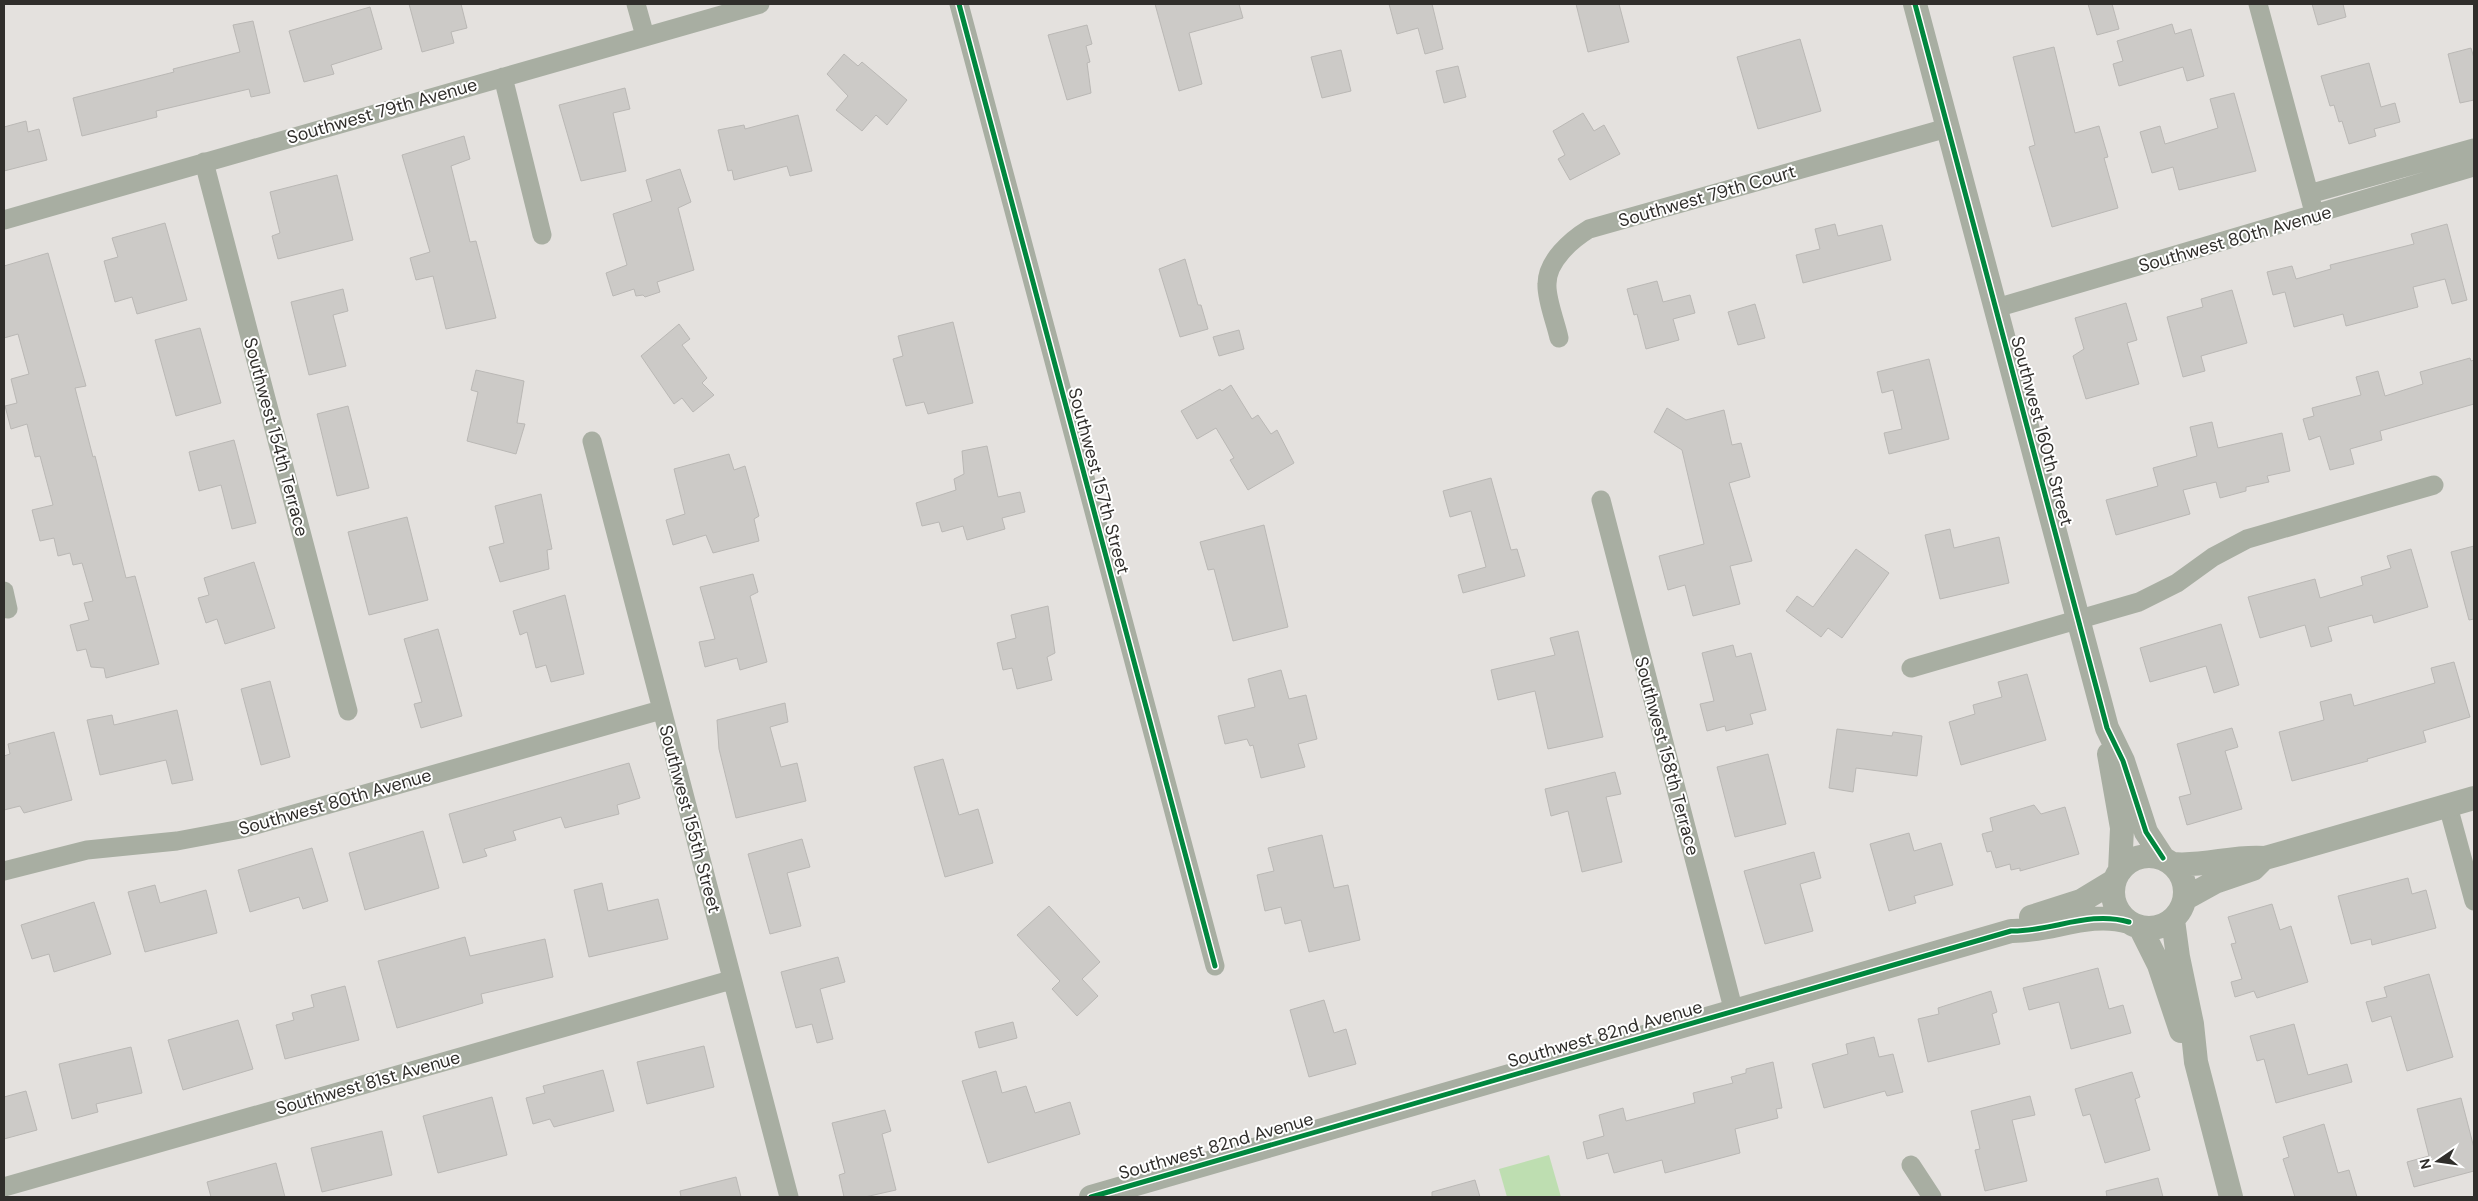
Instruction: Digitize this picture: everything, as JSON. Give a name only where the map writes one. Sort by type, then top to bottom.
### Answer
[{"type":"street","points":[[636,4],[644,36]]},
{"type":"street","name":"Southwest 79th Avenue","points":[[4,220],[760,4]]},
{"type":"street","name":"Southwest 157th Street","points":[[959,4],[1214,966]]},
{"type":"street","name":"Southwest 160th Street","points":[[1915,4],[2106,728],[2122,762],[2146,832],[2168,861]]},
{"type":"street","points":[[2258,4],[2314,216]]},
{"type":"street","points":[[503,77],[542,235]]},
{"type":"street","name":"Southwest 79th Court","points":[[1559,338],[1547,284],[1550,270],[1562,251],[1575,238],[1589,230],[1947,128]]},
{"type":"street","points":[[2309,194],[2474,148]]},
{"type":"street","name":"Southwest 154th Terrace","points":[[204,162],[348,711]]},
{"type":"street","name":"Southwest 80th Avenue","points":[[1996,308],[2474,168]]},
{"type":"street","name":"Southwest 155th Street","points":[[592,441],[789,1197]]},
{"type":"street","points":[[1911,668],[2118,610],[2157,594],[2232,545],[2434,486]]},
{"type":"street","name":"Southwest 158th Terrace","points":[[1601,500],[1734,1012]]},
{"type":"street","name":"Southwest 80th Avenue","points":[[4,871],[87,850],[177,841],[241,829],[661,710]]},
{"type":"street","name":"Southwest 160th Street","points":[[2106,728],[2109,766],[2122,828],[2117,876]]},
{"type":"street","points":[[2196,1062],[2180,1029],[2155,954],[2134,925],[2120,914],[2115,904],[2113,893],[2117,876],[2128,862],[2138,857],[2150,855],[2168,861],[2199,865],[2246,856],[2265,858],[2474,798]]},
{"type":"street","points":[[2448,806],[2474,901]]},
{"type":"street","points":[[2186,898],[2215,882],[2253,869],[2265,858]]},
{"type":"street","points":[[2134,925],[2157,928],[2173,920],[2181,910],[2186,898],[2184,880],[2168,861]]},
{"type":"street","name":"Southwest 82nd Avenue","points":[[2011,931],[2029,918],[2081,901],[2117,876]]},
{"type":"street","name":"Southwest 82nd Avenue","points":[[1091,1197],[2011,931],[2031,932],[2080,920],[2105,917],[2134,925]]},
{"type":"street","points":[[2173,920],[2178,957],[2192,1024],[2196,1062],[2231,1197]]},
{"type":"street","name":"Southwest 81st Avenue","points":[[4,1187],[731,980]]},
{"type":"street","points":[[1911,1165],[1932,1197]]},
{"type":"green space","points":[[1549,1155],[1561,1197],[1507,1197],[1499,1169]]},
{"type":"building","points":[[409,4],[461,4],[467,28],[451,32],[454,43],[422,52]]},
{"type":"building","points":[[1155,4],[1239,4],[1243,18],[1189,33],[1202,84],[1179,91]]},
{"type":"building","points":[[1389,4],[1432,4],[1443,49],[1425,54],[1418,28],[1397,34]]},
{"type":"building","points":[[1576,4],[1619,4],[1629,42],[1588,52]]},
{"type":"building","points":[[2088,4],[2112,4],[2119,29],[2097,35]]},
{"type":"building","points":[[2312,4],[2343,4],[2346,17],[2318,25]]},
{"type":"building","points":[[370,7],[382,49],[331,65],[334,74],[304,82],[289,31]]},
{"type":"building","points":[[253,21],[270,93],[251,97],[249,89],[156,111],[157,117],[82,136],[73,98],[174,72],[173,69],[240,52],[233,25]]},
{"type":"building","points":[[2172,24],[2175,34],[2191,29],[2204,76],[2187,81],[2183,67],[2119,86],[2113,64],[2123,61],[2117,41]]},
{"type":"building","points":[[1087,25],[1092,44],[1086,46],[1090,62],[1087,63],[1091,93],[1067,100],[1048,35]]},
{"type":"building","points":[[1800,39],[1821,111],[1758,129],[1737,57]]},
{"type":"building","points":[[2054,47],[2075,133],[2099,126],[2108,157],[2104,158],[2118,208],[2052,227],[2029,147],[2035,145],[2013,57]]},
{"type":"building","points":[[2471,48],[2474,58],[2474,100],[2460,103],[2448,54]]},
{"type":"building","points":[[1341,50],[1351,91],[1322,98],[1311,57]]},
{"type":"building","points":[[844,54],[858,66],[862,62],[907,100],[887,125],[876,115],[862,131],[836,110],[848,96],[827,74]]},
{"type":"building","points":[[2369,63],[2381,107],[2395,103],[2400,122],[2374,129],[2376,136],[2349,144],[2342,121],[2339,122],[2334,105],[2330,106],[2321,76]]},
{"type":"building","points":[[1458,66],[1466,97],[1444,103],[1436,71]]},
{"type":"building","points":[[625,88],[630,109],[613,113],[626,171],[581,181],[559,105]]},
{"type":"building","points":[[2234,93],[2256,171],[2179,190],[2173,167],[2152,173],[2140,132],[2160,126],[2165,144],[2218,128],[2210,99]]},
{"type":"building","points":[[1583,113],[1594,131],[1604,125],[1620,154],[1570,180],[1558,159],[1565,155],[1553,131]]},
{"type":"building","points":[[798,115],[812,171],[790,176],[787,166],[734,180],[732,170],[728,171],[718,130],[744,125],[745,129]]},
{"type":"building","points":[[26,121],[28,132],[39,129],[47,160],[4,171],[4,127]]},
{"type":"building","points":[[464,136],[470,159],[451,166],[470,242],[476,241],[496,318],[446,329],[433,276],[416,280],[410,258],[430,252],[402,155]]},
{"type":"building","points":[[680,169],[691,202],[678,208],[694,270],[657,282],[660,292],[645,297],[643,295],[636,296],[634,289],[613,296],[606,273],[627,265],[613,214],[652,201],[646,180]]},
{"type":"building","points":[[337,175],[353,240],[278,259],[272,236],[280,233],[270,192]]},
{"type":"building","points":[[165,223],[187,300],[137,314],[132,297],[115,302],[104,261],[118,257],[112,238]]},
{"type":"building","points":[[1835,224],[1838,236],[1882,225],[1891,260],[1803,283],[1796,255],[1820,249],[1815,229]]},
{"type":"building","points":[[2447,224],[2467,300],[2452,304],[2445,279],[2413,287],[2418,307],[2346,326],[2343,314],[2294,327],[2285,292],[2273,295],[2267,272],[2292,266],[2296,279],[2331,269],[2330,265],[2414,244],[2411,234]]},
{"type":"building","points":[[48,253],[86,386],[75,388],[93,457],[95,456],[126,578],[135,576],[159,664],[106,678],[104,668],[91,667],[86,649],[77,651],[70,625],[89,620],[84,603],[93,601],[82,563],[73,565],[70,553],[58,556],[54,538],[40,541],[32,510],[53,505],[40,456],[35,457],[27,424],[11,429],[5,406],[17,403],[11,379],[29,374],[18,334],[4,338],[4,266]]},
{"type":"building","points":[[1185,259],[1198,305],[1201,305],[1208,329],[1180,337],[1159,269]]},
{"type":"building","points":[[1657,281],[1663,302],[1690,295],[1695,313],[1673,319],[1679,340],[1646,349],[1637,314],[1634,315],[1627,289]]},
{"type":"building","points":[[343,289],[348,311],[333,315],[346,366],[309,375],[291,302]]},
{"type":"building","points":[[2232,290],[2247,343],[2201,356],[2205,371],[2183,377],[2167,317],[2203,307],[2201,299]]},
{"type":"building","points":[[2126,303],[2137,340],[2127,343],[2139,384],[2086,399],[2073,356],[2084,349],[2075,318]]},
{"type":"building","points":[[1755,304],[1765,338],[1738,345],[1728,312]]},
{"type":"building","points":[[953,322],[973,403],[928,414],[924,402],[906,406],[893,359],[903,356],[898,336]]},
{"type":"building","points":[[679,324],[690,339],[682,345],[707,378],[702,383],[714,395],[693,412],[682,398],[674,404],[641,356]]},
{"type":"building","points":[[200,328],[221,403],[176,416],[155,340]]},
{"type":"building","points":[[1239,330],[1244,349],[1219,356],[1213,337]]},
{"type":"building","points":[[2470,358],[2471,361],[2474,360],[2474,404],[2380,431],[2382,440],[2350,449],[2354,464],[2330,470],[2320,436],[2309,440],[2303,419],[2314,416],[2312,408],[2361,395],[2356,377],[2378,371],[2385,396],[2423,384],[2420,372]]},
{"type":"building","points":[[1929,359],[1949,439],[1889,454],[1884,433],[1902,429],[1893,390],[1882,393],[1877,372]]},
{"type":"building","points":[[476,370],[524,381],[517,423],[525,424],[516,454],[467,441],[478,392],[471,390]]},
{"type":"building","points":[[1231,385],[1252,419],[1258,415],[1271,434],[1277,430],[1294,463],[1248,490],[1230,460],[1234,458],[1216,428],[1197,439],[1181,411],[1220,389],[1222,391]]},
{"type":"building","points":[[348,406],[369,488],[337,496],[317,414]]},
{"type":"building","points":[[1667,408],[1686,420],[1724,410],[1732,445],[1741,443],[1750,477],[1729,483],[1752,561],[1730,566],[1740,604],[1693,616],[1685,585],[1668,590],[1659,556],[1704,544],[1682,450],[1654,432]]},
{"type":"building","points":[[2212,422],[2218,448],[2282,433],[2290,471],[2267,476],[2269,482],[2246,487],[2246,491],[2220,498],[2216,482],[2183,490],[2190,514],[2116,535],[2106,500],[2158,486],[2153,468],[2197,456],[2190,427]]},
{"type":"building","points":[[234,440],[256,523],[232,529],[221,485],[199,491],[189,452]]},
{"type":"building","points":[[987,446],[998,497],[1020,492],[1025,512],[1002,518],[1005,529],[967,540],[963,526],[942,532],[939,522],[922,526],[916,503],[956,490],[954,479],[964,474],[962,451]]},
{"type":"building","points":[[729,454],[734,470],[745,466],[759,516],[754,519],[759,541],[713,553],[706,535],[673,545],[666,520],[685,514],[674,469]]},
{"type":"building","points":[[1491,478],[1511,550],[1517,549],[1525,576],[1463,593],[1458,575],[1486,567],[1471,511],[1450,517],[1443,491]]},
{"type":"building","points":[[541,494],[552,549],[547,550],[549,569],[500,582],[489,547],[504,543],[495,506]]},
{"type":"building","points":[[407,517],[428,600],[369,615],[348,532]]},
{"type":"building","points":[[1264,525],[1288,627],[1233,641],[1214,569],[1208,570],[1200,542]]},
{"type":"building","points":[[1950,529],[1954,548],[1999,537],[2009,583],[1940,599],[1925,535]]},
{"type":"building","points":[[2474,546],[2474,619],[2469,620],[2451,552]]},
{"type":"building","points":[[1856,549],[1889,573],[1842,638],[1828,628],[1821,637],[1786,611],[1797,596],[1813,607]]},
{"type":"building","points":[[2411,549],[2428,607],[2374,623],[2372,615],[2328,627],[2332,641],[2311,647],[2305,625],[2260,638],[2248,597],[2315,579],[2320,598],[2363,585],[2361,577],[2391,568],[2387,556]]},
{"type":"building","points":[[254,562],[275,628],[225,644],[217,619],[206,623],[198,598],[209,595],[204,578]]},
{"type":"building","points":[[753,574],[758,592],[750,596],[767,662],[740,670],[737,658],[705,667],[699,642],[715,639],[700,587]]},
{"type":"building","points":[[565,595],[584,674],[551,682],[546,665],[536,668],[527,632],[520,635],[513,611]]},
{"type":"building","points":[[1048,606],[1055,653],[1047,657],[1052,680],[1017,689],[1012,668],[1003,670],[997,643],[1016,638],[1011,615]]},
{"type":"building","points":[[2221,624],[2239,685],[2214,693],[2206,666],[2150,682],[2140,648]]},
{"type":"building","points":[[438,629],[462,716],[421,728],[414,704],[422,702],[404,639]]},
{"type":"building","points":[[1578,631],[1603,737],[1548,749],[1535,691],[1498,700],[1491,670],[1555,655],[1550,638]]},
{"type":"building","points":[[1733,645],[1736,657],[1751,653],[1766,710],[1750,714],[1753,724],[1726,731],[1725,726],[1707,731],[1700,704],[1714,701],[1702,653]]},
{"type":"building","points":[[2454,662],[2470,717],[2423,731],[2426,742],[2367,759],[2368,761],[2292,781],[2279,732],[2324,720],[2320,702],[2351,694],[2354,706],[2435,683],[2431,668]]},
{"type":"building","points":[[1281,670],[1289,699],[1306,695],[1317,739],[1298,744],[1305,767],[1261,778],[1253,745],[1250,746],[1247,739],[1225,744],[1218,716],[1255,707],[1248,679]]},
{"type":"building","points":[[2027,674],[2046,740],[1961,765],[1949,722],[1975,714],[1973,705],[2002,697],[1998,682]]},
{"type":"building","points":[[270,681],[290,757],[261,765],[241,689]]},
{"type":"building","points":[[785,703],[788,722],[770,727],[781,767],[797,763],[806,801],[736,818],[719,749],[717,720]]},
{"type":"building","points":[[177,710],[193,780],[172,784],[166,760],[100,775],[87,720],[112,715],[114,725]]},
{"type":"building","points":[[2232,728],[2238,747],[2225,751],[2242,809],[2187,825],[2179,797],[2191,794],[2177,744]]},
{"type":"building","points":[[1837,729],[1892,736],[1893,732],[1922,736],[1917,776],[1856,768],[1853,792],[1829,788]]},
{"type":"building","points":[[54,732],[72,800],[24,813],[20,806],[4,810],[4,756],[10,754],[8,744]]},
{"type":"building","points":[[1768,754],[1786,824],[1735,837],[1717,767]]},
{"type":"building","points":[[943,759],[959,815],[978,809],[993,863],[945,877],[914,767]]},
{"type":"building","points":[[629,763],[640,798],[617,805],[619,814],[565,828],[561,817],[513,831],[516,840],[484,849],[487,856],[463,863],[449,814]]},
{"type":"building","points":[[1615,772],[1621,794],[1606,797],[1622,862],[1582,872],[1568,811],[1551,816],[1545,789]]},
{"type":"building","points":[[2034,805],[2041,814],[2065,807],[2079,854],[2020,871],[2020,868],[2011,870],[2010,864],[1996,868],[1991,851],[1987,852],[1982,834],[1993,831],[1990,818]]},
{"type":"building","points":[[423,831],[439,888],[365,910],[349,853]]},
{"type":"building","points":[[1909,833],[1914,851],[1941,843],[1953,885],[1914,896],[1916,903],[1889,911],[1870,844]]},
{"type":"building","points":[[1322,835],[1334,888],[1348,885],[1360,940],[1309,952],[1301,920],[1285,924],[1281,907],[1265,911],[1257,875],[1274,871],[1268,848]]},
{"type":"building","points":[[802,839],[810,867],[787,873],[801,926],[770,934],[748,854]]},
{"type":"building","points":[[312,848],[328,901],[303,909],[299,897],[250,912],[238,870]]},
{"type":"building","points":[[1814,852],[1821,878],[1800,884],[1813,931],[1765,944],[1744,871]]},
{"type":"building","points":[[2408,878],[2412,894],[2426,890],[2436,928],[2372,945],[2371,939],[2351,944],[2338,896]]},
{"type":"building","points":[[602,883],[608,911],[658,899],[668,939],[589,957],[574,890]]},
{"type":"building","points":[[155,885],[160,903],[206,890],[217,933],[145,952],[128,892]]},
{"type":"building","points":[[94,902],[111,954],[54,972],[49,954],[32,959],[21,925]]},
{"type":"building","points":[[2272,904],[2280,930],[2291,926],[2308,982],[2257,998],[2254,991],[2235,997],[2231,982],[2242,979],[2231,944],[2236,943],[2228,917]]},
{"type":"building","points":[[1049,906],[1100,962],[1082,979],[1098,996],[1077,1016],[1052,989],[1060,981],[1017,935]]},
{"type":"building","points":[[465,937],[470,956],[545,939],[553,977],[481,994],[483,1003],[397,1028],[378,961]]},
{"type":"building","points":[[838,957],[845,982],[820,989],[833,1039],[817,1043],[812,1024],[796,1028],[781,972]]},
{"type":"building","points":[[2098,968],[2109,1009],[2123,1005],[2131,1033],[2071,1049],[2059,1002],[2029,1010],[2023,988]]},
{"type":"building","points":[[2429,974],[2453,1057],[2407,1071],[2391,1016],[2372,1022],[2366,1002],[2387,997],[2384,987]]},
{"type":"building","points":[[345,986],[359,1040],[285,1059],[276,1025],[294,1020],[292,1013],[314,1007],[311,995]]},
{"type":"building","points":[[1991,991],[1997,1012],[1992,1014],[2000,1044],[1928,1062],[1918,1019],[1939,1014],[1938,1008]]},
{"type":"building","points":[[1324,1000],[1334,1033],[1346,1029],[1356,1064],[1309,1077],[1290,1010]]},
{"type":"building","points":[[238,1020],[253,1069],[183,1090],[168,1040]]},
{"type":"building","points":[[1013,1022],[1017,1038],[979,1048],[975,1032]]},
{"type":"building","points":[[2294,1024],[2308,1075],[2347,1064],[2352,1082],[2276,1103],[2264,1059],[2257,1061],[2250,1036]]},
{"type":"building","points":[[1874,1037],[1879,1057],[1893,1054],[1903,1092],[1887,1096],[1885,1091],[1824,1108],[1812,1064],[1848,1054],[1846,1044]]},
{"type":"building","points":[[704,1046],[714,1087],[647,1104],[637,1062]]},
{"type":"building","points":[[131,1047],[142,1093],[96,1104],[98,1112],[72,1119],[59,1064]]},
{"type":"building","points":[[1773,1062],[1782,1108],[1776,1109],[1778,1118],[1735,1129],[1740,1153],[1665,1173],[1662,1160],[1614,1173],[1608,1153],[1587,1159],[1583,1142],[1604,1136],[1599,1115],[1623,1108],[1626,1121],[1695,1103],[1693,1093],[1733,1083],[1731,1077],[1746,1073],[1746,1069]]},
{"type":"building","points":[[603,1070],[614,1111],[554,1127],[550,1119],[533,1124],[526,1098],[545,1093],[543,1086]]},
{"type":"building","points":[[996,1071],[1002,1093],[1026,1086],[1035,1113],[1070,1102],[1080,1134],[988,1163],[962,1081]]},
{"type":"building","points":[[2132,1072],[2140,1097],[2135,1099],[2150,1150],[2105,1163],[2090,1114],[2083,1116],[2075,1089]]},
{"type":"building","points":[[26,1091],[37,1130],[4,1139],[4,1097]]},
{"type":"building","points":[[2030,1096],[2035,1115],[2012,1120],[2027,1181],[1985,1191],[1975,1150],[1980,1149],[1971,1111]]},
{"type":"building","points":[[492,1097],[507,1155],[438,1173],[423,1116]]},
{"type":"building","points":[[2461,1098],[2474,1148],[2474,1171],[2414,1187],[2407,1162],[2429,1156],[2417,1109]]},
{"type":"building","points":[[885,1110],[891,1131],[882,1134],[896,1190],[865,1197],[844,1197],[839,1175],[845,1173],[832,1123]]},
{"type":"building","points":[[2324,1124],[2338,1173],[2349,1170],[2357,1197],[2295,1197],[2283,1159],[2289,1157],[2283,1137]]},
{"type":"building","points":[[382,1131],[392,1175],[322,1192],[311,1148]]},
{"type":"building","points":[[276,1163],[285,1197],[211,1197],[207,1182]]},
{"type":"building","points":[[736,1177],[741,1197],[681,1197],[680,1191]]},
{"type":"building","points":[[2158,1178],[2163,1197],[2107,1197],[2106,1191]]},
{"type":"building","points":[[1475,1180],[1480,1197],[1432,1197],[1432,1192]]},
{"type":"cycle path","points":[[959,4],[1215,966]]},
{"type":"cycle path","points":[[1915,4],[2107,728],[2123,761],[2146,832],[2163,858]]},
{"type":"cycle path","points":[[1091,1197],[2011,931],[2099,918],[2129,922]]}]
